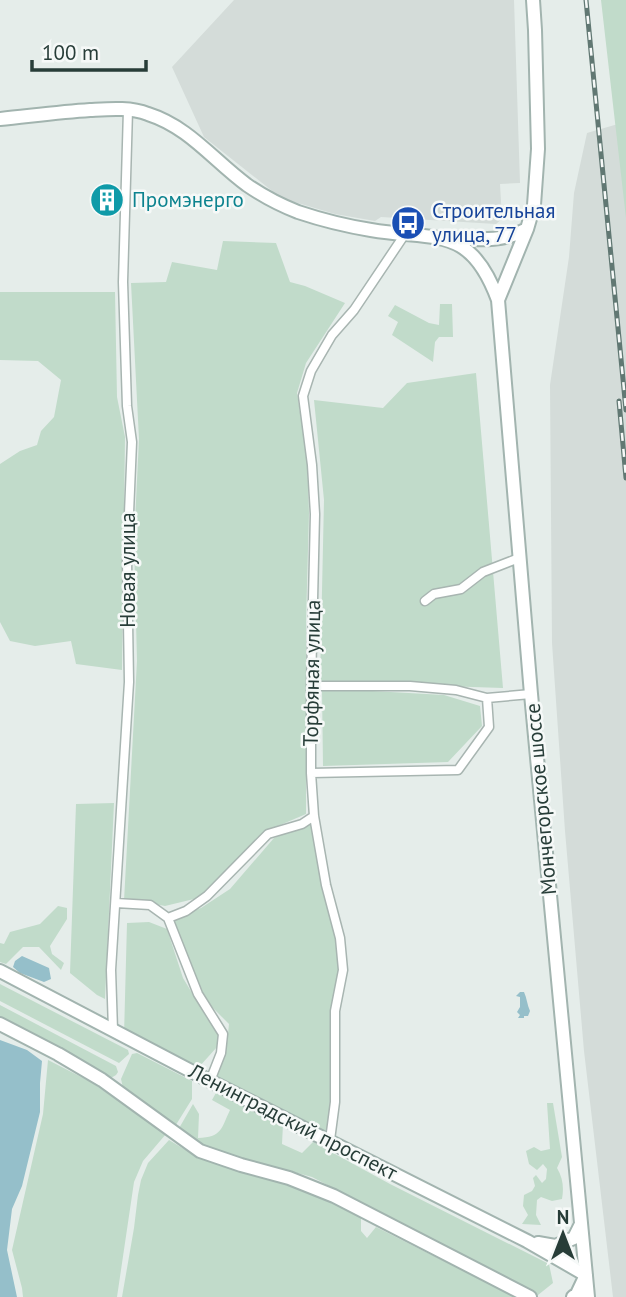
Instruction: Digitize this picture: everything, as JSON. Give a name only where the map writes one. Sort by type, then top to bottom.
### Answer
[{"type":"street","points":[[498,300],[534,205],[538,149],[533,0]]},
{"type":"street","points":[[0,119],[109,109],[147,113],[174,125],[192,137],[245,183],[268,199],[298,212],[371,230],[442,237],[493,240],[527,229]]},
{"type":"street","name":"Новая улица","points":[[113,1030],[111,970],[129,682],[127,561],[132,442],[127,406],[123,282],[128,110]]},
{"type":"street","name":"Торфяная улица","points":[[330,1140],[335,1102],[335,1011],[343,970],[340,938],[326,885],[314,816],[311,773],[315,514],[303,396],[311,371],[332,335],[354,310],[405,234]]},
{"type":"street","points":[[442,237],[478,260],[490,278],[498,300]]},
{"type":"street","name":"Мончегорское шоссе","points":[[498,300],[531,694],[588,1297]]},
{"type":"street","points":[[425,601],[434,594],[461,589],[483,572],[519,558]]},
{"type":"street","points":[[311,686],[410,686],[456,690],[488,698],[531,694]]},
{"type":"street","points":[[311,773],[458,770],[489,727],[488,698]]},
{"type":"street","points":[[168,918],[186,911],[207,896],[268,834],[302,824],[314,816]]},
{"type":"street","points":[[116,904],[150,905],[168,918],[198,995],[223,1034],[221,1053],[210,1081]]},
{"type":"street","name":"Ленинградский проспект","points":[[0,971],[210,1081],[527,1241],[586,1275]]},
{"type":"street","points":[[0,1024],[102,1080],[200,1151],[289,1178],[334,1196],[530,1297]]},
{"type":"street","points":[[527,1241],[555,1246],[574,1238],[580,1226]]},
{"type":"street","points":[[573,1297],[586,1275]]},
{"type":"shaded area","points":[[234,0],[514,0],[520,183],[500,184],[502,219],[496,224],[381,217],[375,221],[335,214],[281,198],[204,137],[172,67]]},
{"type":"shaded area","points":[[618,124],[626,197],[626,1297],[613,1297],[584,1051],[565,831],[552,643],[550,385],[569,257],[574,193],[587,133]]},
{"type":"green space","points":[[601,0],[626,0],[626,218]]},
{"type":"green space","points":[[223,241],[276,243],[290,282],[345,303],[306,363],[297,393],[307,458],[309,513],[306,814],[264,832],[198,898],[165,906],[129,899],[124,901],[137,661],[134,542],[139,439],[131,283],[166,282],[172,262],[217,270]]},
{"type":"green space","points":[[0,292],[115,292],[117,397],[125,437],[122,670],[76,664],[71,641],[35,646],[10,641],[0,622],[0,464],[20,451],[37,445],[41,431],[54,417],[61,380],[38,361],[0,360]]},
{"type":"green space","points":[[440,304],[452,304],[453,337],[439,337],[435,342],[433,362],[392,335],[398,322],[388,316],[395,305],[429,323],[439,325]]},
{"type":"green space","points":[[476,373],[503,688],[320,682],[324,500],[314,400],[383,408],[407,383]]},
{"type":"green space","points":[[322,691],[444,695],[480,706],[482,726],[448,762],[323,766]]},
{"type":"green space","points":[[114,803],[105,999],[70,973],[76,804]]},
{"type":"green space","points":[[313,822],[321,881],[334,927],[339,971],[328,1133],[216,1076],[226,1052],[229,1024],[212,1007],[187,966],[173,919],[201,908],[230,889],[274,838]]},
{"type":"green space","points":[[58,906],[67,908],[67,919],[50,946],[52,954],[64,963],[61,970],[39,947],[23,947],[6,964],[0,962],[0,943],[4,944],[10,932],[40,924]]},
{"type":"green space","points":[[149,922],[167,929],[183,978],[220,1036],[217,1047],[199,1067],[124,1035],[127,923]]},
{"type":"green space","points":[[0,984],[128,1050],[129,1054],[119,1063],[0,1001]]},
{"type":"green space","points":[[0,1005],[116,1066],[118,1072],[111,1078],[0,1020]]},
{"type":"green space","points":[[137,1053],[192,1081],[192,1099],[174,1128],[124,1092],[121,1079],[132,1054]]},
{"type":"green space","points":[[48,1060],[91,1082],[166,1134],[143,1161],[134,1182],[117,1297],[23,1297],[12,1250],[43,1114]]},
{"type":"green space","points":[[217,1091],[283,1124],[282,1144],[302,1153],[313,1142],[549,1264],[553,1283],[538,1295],[312,1177],[205,1148],[178,1130],[193,1104],[199,1114],[198,1138],[212,1136],[220,1131],[230,1110],[212,1100]]},
{"type":"green space","points":[[547,1103],[553,1103],[562,1157],[557,1168],[561,1176],[562,1199],[552,1201],[541,1197],[537,1200],[536,1215],[541,1225],[522,1224],[528,1215],[523,1206],[524,1195],[535,1186],[533,1178],[536,1175],[542,1183],[546,1179],[547,1169],[543,1164],[537,1170],[529,1164],[526,1151],[534,1147],[541,1151],[550,1149]]},
{"type":"green space","points":[[169,1140],[194,1155],[305,1188],[361,1218],[361,1231],[367,1238],[376,1227],[515,1297],[122,1297],[141,1180],[148,1163]]},
{"type":"water","points":[[22,956],[49,968],[51,979],[44,982],[20,973],[13,967],[15,961]]},
{"type":"water","points":[[524,992],[530,1011],[524,1018],[518,1018],[520,1015],[517,1012],[520,997],[516,996]]},
{"type":"water","points":[[0,1040],[27,1050],[42,1061],[40,1112],[22,1186],[12,1209],[7,1250],[17,1297],[0,1297]]},
{"type":"railway","points":[[586,0],[626,410]]},
{"type":"railway","points":[[619,401],[626,478]]},
{"type":"place","name":"Промэнерго","points":[[107,200]]},
{"type":"place","name":"Строительная улица, 77","points":[[408,223]]}]
